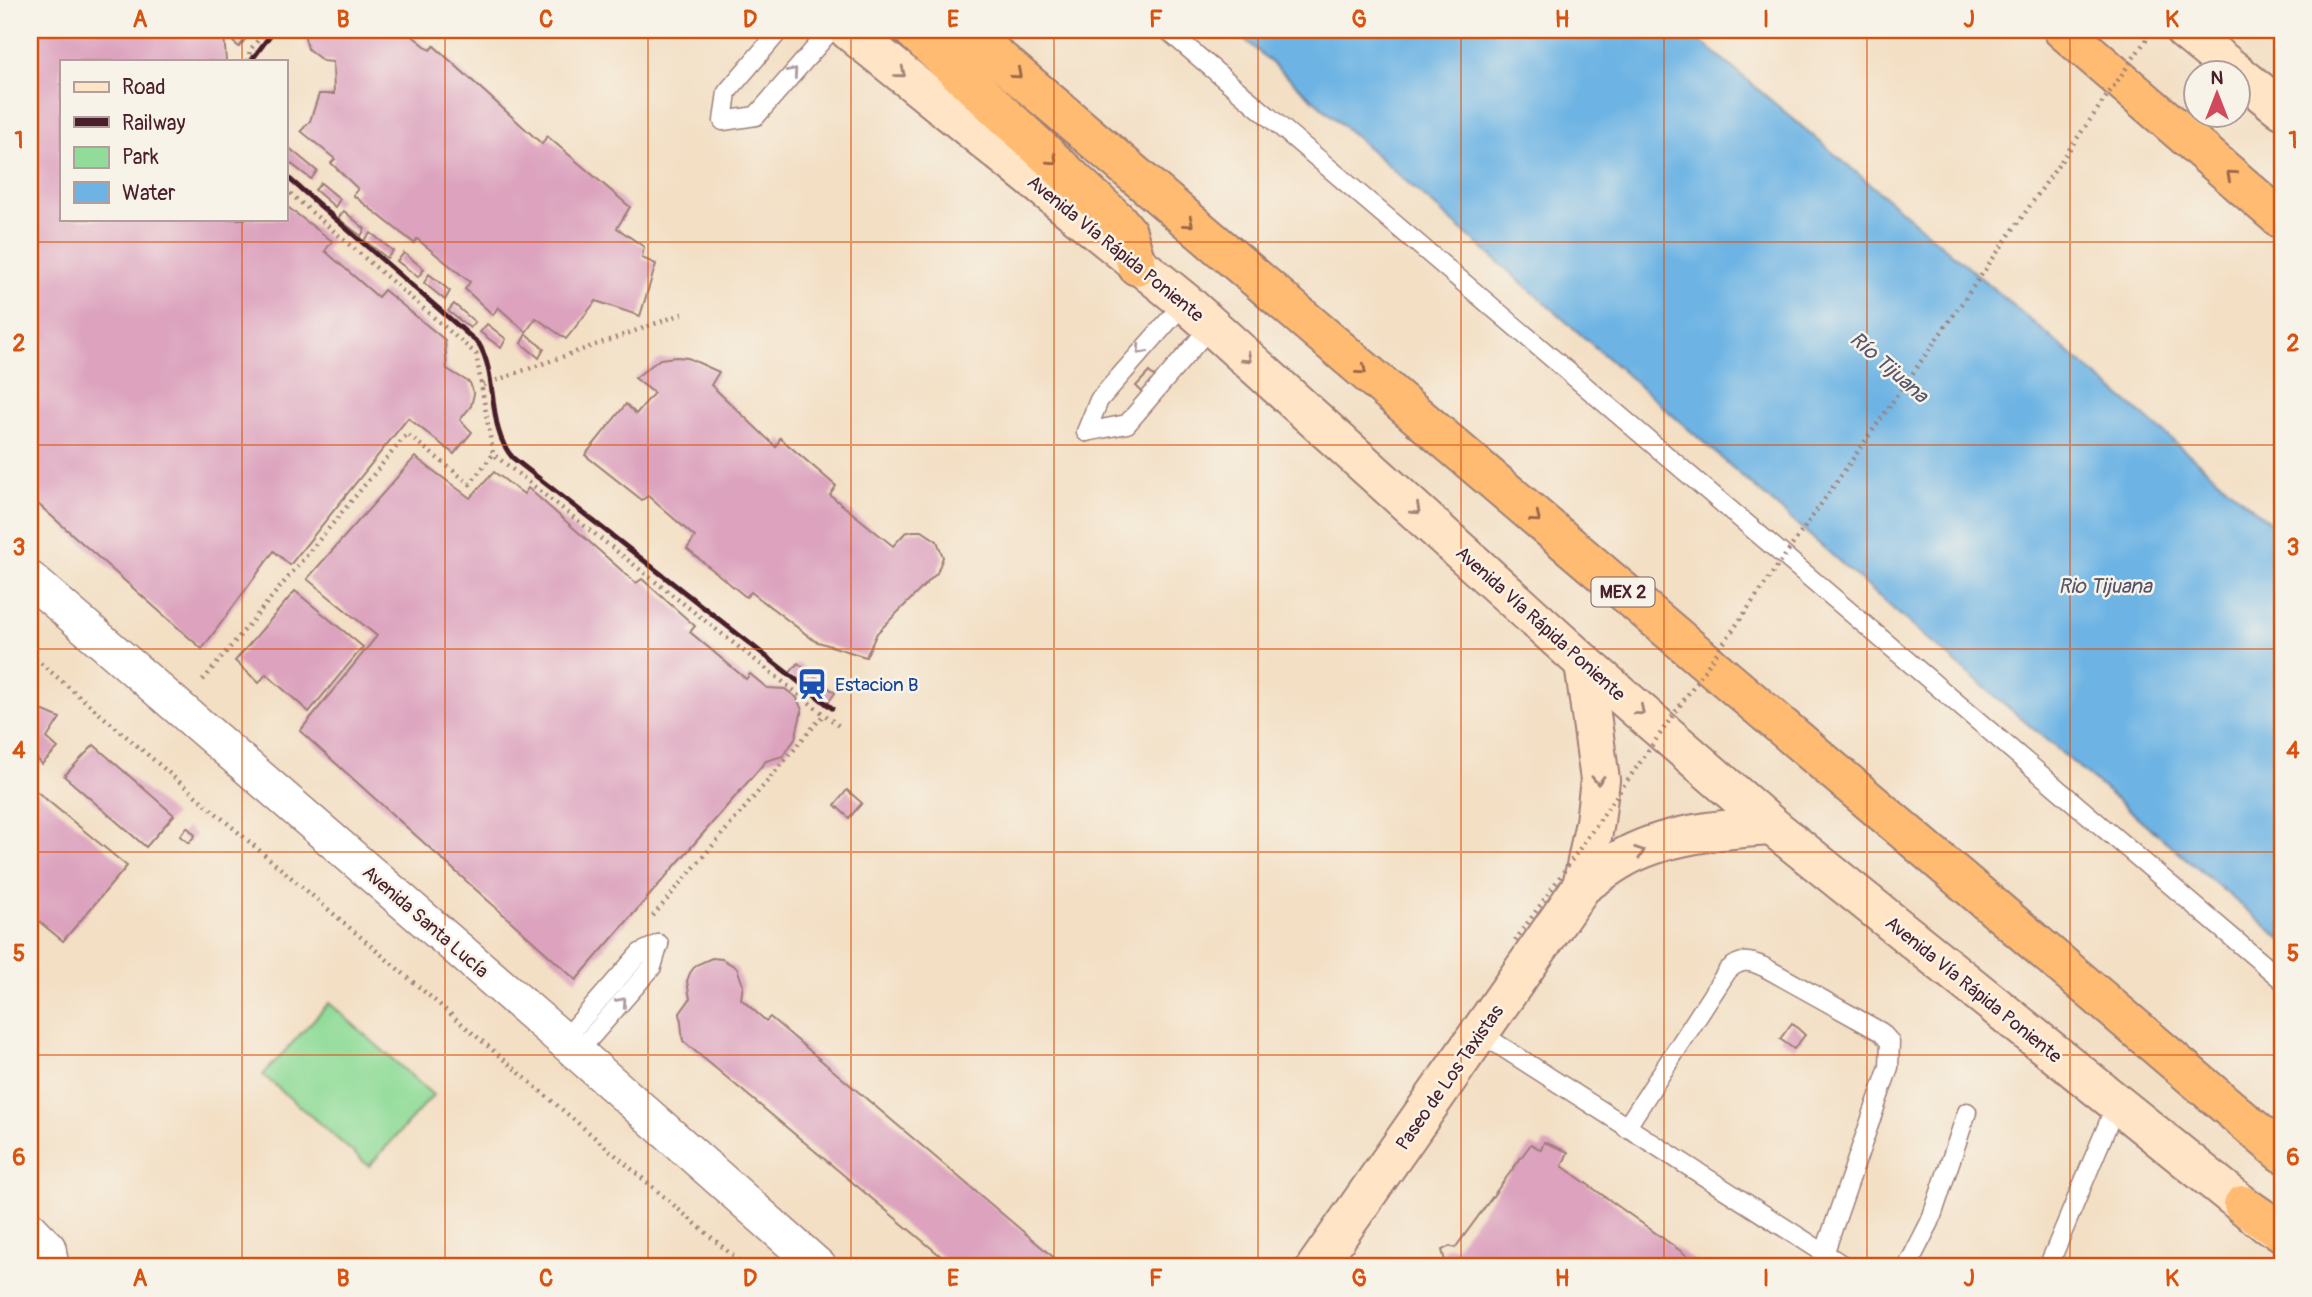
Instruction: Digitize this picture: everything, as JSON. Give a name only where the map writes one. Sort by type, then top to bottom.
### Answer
[{"type":"highway","points":[[913,30],[1118,221],[1127,232],[1137,266]]},
{"type":"highway","name":"MEX 2","points":[[965,30],[2282,1153]]},
{"type":"highway","points":[[2063,30],[2282,220]]},
{"type":"highway","points":[[2243,1205],[2282,1234]]},
{"type":"main road","name":"Avenida Vía Rápida Poniente","points":[[848,30],[1198,314],[1584,663],[1772,826],[2243,1205]]},
{"type":"main road","points":[[2178,30],[2219,60]]},
{"type":"main road","points":[[2252,85],[2282,109]]},
{"type":"main road","name":"Paseo de Los Taxistas","points":[[1581,886],[1595,822],[1600,780],[1584,663]]},
{"type":"main road","name":"Paseo de Los Taxistas","points":[[1317,1267],[1581,886],[1619,860],[1674,840],[1724,829],[1772,826]]},
{"type":"street","name":"Avenida Santa Lucía","points":[[30,579],[820,1267]]},
{"type":"street","points":[[30,1229],[48,1248],[51,1267]]},
{"type":"lane","points":[[780,30],[727,92],[723,121],[756,116],[831,30]]},
{"type":"lane","points":[[1167,30],[2282,980]]},
{"type":"lane","points":[[1198,314],[1127,424],[1086,432],[1099,400],[1198,314]]},
{"type":"lane","points":[[659,944],[647,973],[570,1047],[640,953],[659,944]]},
{"type":"lane","points":[[1626,1128],[1728,970],[1738,961],[1751,961],[1764,967],[1881,1032],[1890,1042],[1889,1068],[1824,1254]]},
{"type":"lane","points":[[1480,1033],[1846,1267]]},
{"type":"lane","points":[[2048,1267],[2116,1105]]},
{"type":"lane","points":[[1907,1267],[1930,1222],[1967,1112]]},
{"type":"path","points":[[248,60],[250,50],[266,30]]},
{"type":"path","points":[[1515,941],[2178,30]]},
{"type":"path","points":[[287,191],[476,354],[493,454],[839,726]]},
{"type":"path","points":[[483,385],[685,313]]},
{"type":"path","points":[[179,708],[407,434],[470,484],[493,454]]},
{"type":"path","points":[[30,654],[746,1267]]},
{"type":"path","points":[[645,926],[825,713]]},
{"type":"green space","points":[[329,1003],[433,1095],[369,1166],[263,1075]]},
{"type":"water","name":"Rio Tijuana","points":[[1234,30],[1688,30],[2282,533],[2282,940],[1923,635]]},
{"type":"building","points":[[30,30],[222,30],[226,60],[60,60],[60,220],[287,220],[287,207],[332,241],[325,251],[378,297],[384,290],[445,340],[447,369],[470,383],[474,394],[471,406],[460,420],[472,432],[454,454],[408,418],[290,565],[274,551],[202,649],[30,497]]},
{"type":"building","points":[[228,30],[253,30],[239,47],[224,34]]},
{"type":"building","points":[[303,30],[405,30],[430,50],[434,46],[542,144],[547,136],[630,207],[617,228],[644,247],[642,258],[656,264],[640,316],[596,301],[566,339],[536,318],[526,332],[498,307],[493,315],[465,289],[470,282],[417,239],[414,243],[353,195],[358,189],[331,163],[335,159],[301,131],[310,121],[319,94],[334,94],[333,62],[323,61],[308,49]]},
{"type":"building","points":[[288,147],[317,171],[311,179],[287,161]]},
{"type":"building","points":[[321,183],[340,199],[335,207],[315,190]]},
{"type":"building","points":[[344,211],[365,229],[361,236],[338,218]]},
{"type":"building","points":[[371,233],[393,251],[387,258],[364,240]]},
{"type":"building","points":[[404,253],[424,269],[418,277],[397,261]]},
{"type":"building","points":[[429,274],[450,291],[445,300],[424,283]]},
{"type":"building","points":[[454,304],[475,322],[470,328],[448,311]]},
{"type":"building","points":[[487,324],[506,339],[501,348],[480,332]]},
{"type":"building","points":[[526,334],[544,349],[539,358],[521,343]]},
{"type":"building","points":[[688,358],[719,372],[711,385],[776,447],[780,438],[836,486],[830,495],[893,546],[905,533],[913,531],[922,531],[937,541],[943,557],[937,573],[877,633],[866,657],[815,641],[751,592],[746,597],[687,549],[695,537],[648,496],[642,500],[585,455],[626,404],[636,414],[654,393],[635,378],[660,359]]},
{"type":"building","points":[[1149,372],[1157,379],[1143,393],[1136,386]]},
{"type":"building","points":[[415,457],[470,498],[494,472],[524,494],[528,488],[636,583],[642,579],[695,626],[690,632],[746,679],[750,674],[767,688],[785,689],[797,698],[802,710],[795,739],[783,756],[766,761],[576,980],[300,731],[377,636],[307,579]]},
{"type":"building","points":[[295,591],[363,647],[309,712],[266,674],[259,683],[235,661]]},
{"type":"building","name":"Estacion B","points":[[798,663],[835,693],[826,705],[788,675]]},
{"type":"building","points":[[30,705],[60,718],[47,738],[58,748],[42,764],[30,752]]},
{"type":"building","points":[[94,745],[174,815],[146,847],[64,776]]},
{"type":"building","points":[[30,786],[127,866],[63,941],[30,914]]},
{"type":"building","points":[[847,790],[862,803],[849,818],[835,805]]},
{"type":"building","points":[[187,827],[195,835],[189,843],[180,836]]},
{"type":"building","points":[[712,958],[722,959],[737,968],[743,985],[741,999],[766,1021],[770,1017],[1065,1267],[954,1267],[683,1041],[680,1013],[690,999],[687,981],[696,965]]},
{"type":"building","points":[[1792,1023],[1805,1035],[1794,1049],[1780,1039]]},
{"type":"building","points":[[1544,1142],[1568,1152],[1562,1166],[1696,1262],[1693,1267],[1441,1267],[1445,1261],[1442,1250],[1450,1246],[1455,1248],[1531,1144],[1541,1150]]},
{"type":"railway","points":[[252,60],[274,30]]},
{"type":"railway","points":[[287,177],[479,344],[489,372],[499,432],[513,458],[832,708]]},
{"type":"place","name":"Estacion B","points":[[812,684]]},
{"type":"water label","name":"Río Tijuana","points":[[1889,367]]}]
